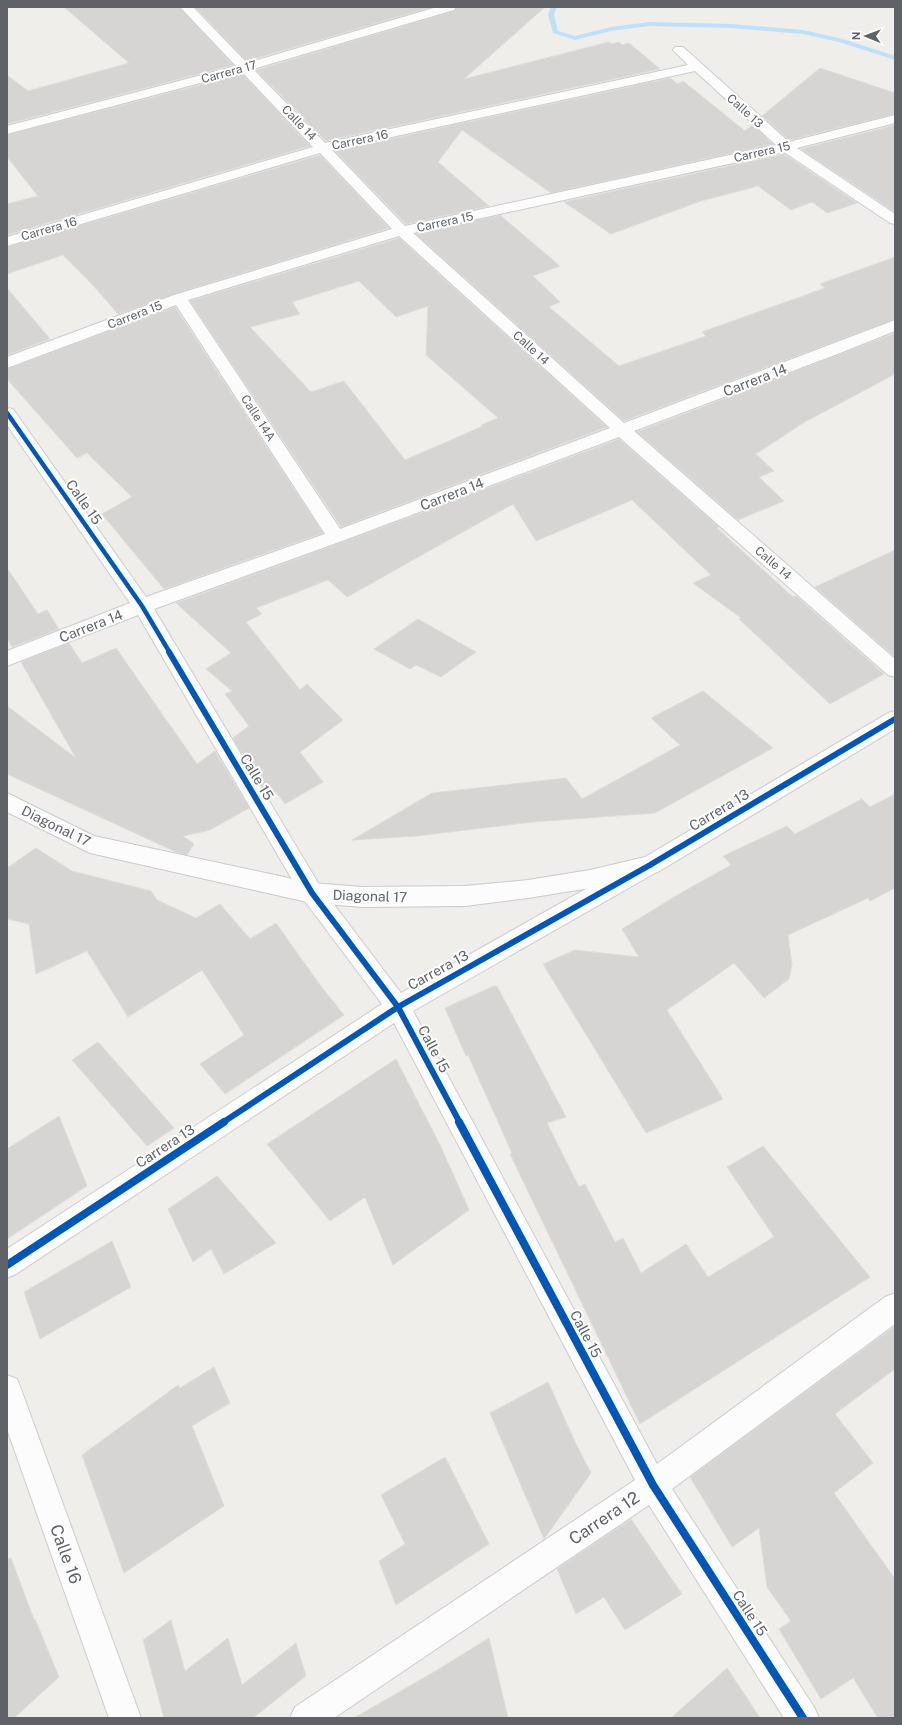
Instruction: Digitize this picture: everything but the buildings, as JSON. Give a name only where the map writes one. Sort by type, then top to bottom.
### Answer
[{"type":"street","name":"Calle 14","points":[[186,7],[402,231],[622,430],[895,670]]},
{"type":"street","name":"Carrera 17","points":[[7,130],[244,68],[450,7]]},
{"type":"street","name":"Calle 13","points":[[679,50],[786,147],[895,220]]},
{"type":"street","name":"Carrera 16","points":[[7,242],[323,148],[696,67]]},
{"type":"street","name":"Carrera 15","points":[[7,363],[179,298],[402,231],[786,147],[895,120]]},
{"type":"street","name":"Calle 14A","points":[[179,298],[336,537]]},
{"type":"street","name":"Carrera 14","points":[[7,659],[142,606],[336,537],[622,430],[895,325]]},
{"type":"street","name":"Calle 15","points":[[7,413],[142,606],[312,894],[398,1007],[653,1485],[803,1718]]},
{"type":"street","name":"Carrera 13","points":[[7,1265],[398,1007],[650,865],[895,719]]},
{"type":"street","name":"Diagonal 17","points":[[7,802],[90,844],[312,894],[363,897],[465,896],[528,889],[590,879],[650,865]]},
{"type":"street","name":"Carrera 12","points":[[306,1718],[653,1485],[895,1307]]},
{"type":"street","name":"Calle 16","points":[[7,1389],[125,1718]]},
{"type":"waterway","points":[[554,7],[551,15],[555,32],[575,38],[611,29],[649,24],[731,26],[803,32],[841,40],[895,58]]},
{"type":"cycle path","points":[[7,413],[142,606],[312,893],[398,1007],[653,1485],[803,1718]]},
{"type":"cycle path","points":[[7,1265],[398,1007],[650,865],[895,719]]}]
